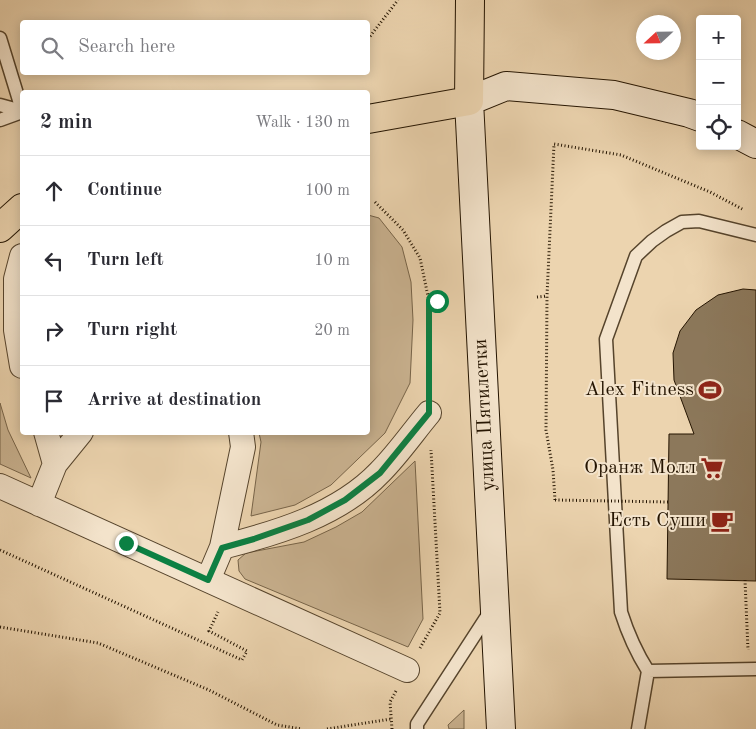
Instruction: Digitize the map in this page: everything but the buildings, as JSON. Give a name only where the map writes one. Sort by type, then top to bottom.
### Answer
[{"type":"main road","points":[[469,101],[470,0]]},
{"type":"main road","points":[[370,119],[469,101],[506,86],[614,95],[696,116]]},
{"type":"main road","name":"улица Пятилетки","points":[[469,101],[501,729]]},
{"type":"main road","points":[[741,136],[756,144]]},
{"type":"main road","points":[[0,228],[20,210]]},
{"type":"street","points":[[20,264],[16,279],[16,330],[20,354]]},
{"type":"street","points":[[222,548],[308,520],[345,500],[380,473],[429,413]]},
{"type":"street","points":[[47,435],[55,464]]},
{"type":"street","points":[[40,504],[55,464],[79,435]]},
{"type":"street","points":[[208,580],[222,548],[243,447],[242,435]]},
{"type":"street","points":[[0,486],[408,670]]},
{"type":"lane","points":[[0,38],[20,104]]},
{"type":"lane","points":[[0,105],[20,110]]},
{"type":"lane","points":[[0,120],[20,112]]},
{"type":"lane","points":[[638,729],[648,671],[628,634],[621,612],[606,339],[636,256],[652,240],[666,230],[682,222],[699,221],[756,235]]},
{"type":"lane","points":[[417,729],[417,724],[494,606]]},
{"type":"lane","points":[[648,671],[752,669]]},
{"type":"path","points":[[370,36],[398,0]]},
{"type":"path","points":[[668,502],[555,500],[553,470],[546,430],[547,296],[554,144],[621,155],[710,192],[748,212]]},
{"type":"path","points":[[375,202],[404,230],[420,258],[429,301],[429,413],[440,613],[390,702],[392,729]]},
{"type":"path","points":[[537,297],[547,296]]},
{"type":"path","points":[[429,301],[437,301]]},
{"type":"path","points":[[0,550],[242,660],[247,651],[209,631],[218,614]]},
{"type":"path","points":[[745,580],[752,669]]},
{"type":"path","points":[[0,627],[98,643],[209,690],[277,725],[302,729]]},
{"type":"path","points":[[327,729],[391,719]]},
{"type":"shaded area","points":[[370,216],[379,218],[402,247],[411,282],[413,320],[410,383],[385,433],[331,485],[295,505],[251,516],[261,442],[259,435],[370,435]]},
{"type":"shaded area","points":[[0,403],[8,430],[31,478],[0,464]]},
{"type":"shaded area","points":[[415,461],[423,619],[408,647],[245,579],[239,571],[238,560],[246,553],[304,542],[362,512]]},
{"type":"shaded area","points":[[464,710],[464,729],[449,729],[448,725]]},
{"type":"place","name":"Alex Fitness","points":[[710,390]]},
{"type":"place","name":"Оранж Молл","points":[[712,468]]},
{"type":"place","name":"Есть Суши","points":[[722,521]]},
{"type":"route","points":[[126,543],[208,580],[222,548],[308,520],[345,500],[380,473],[429,413],[429,301],[437,301]]}]
